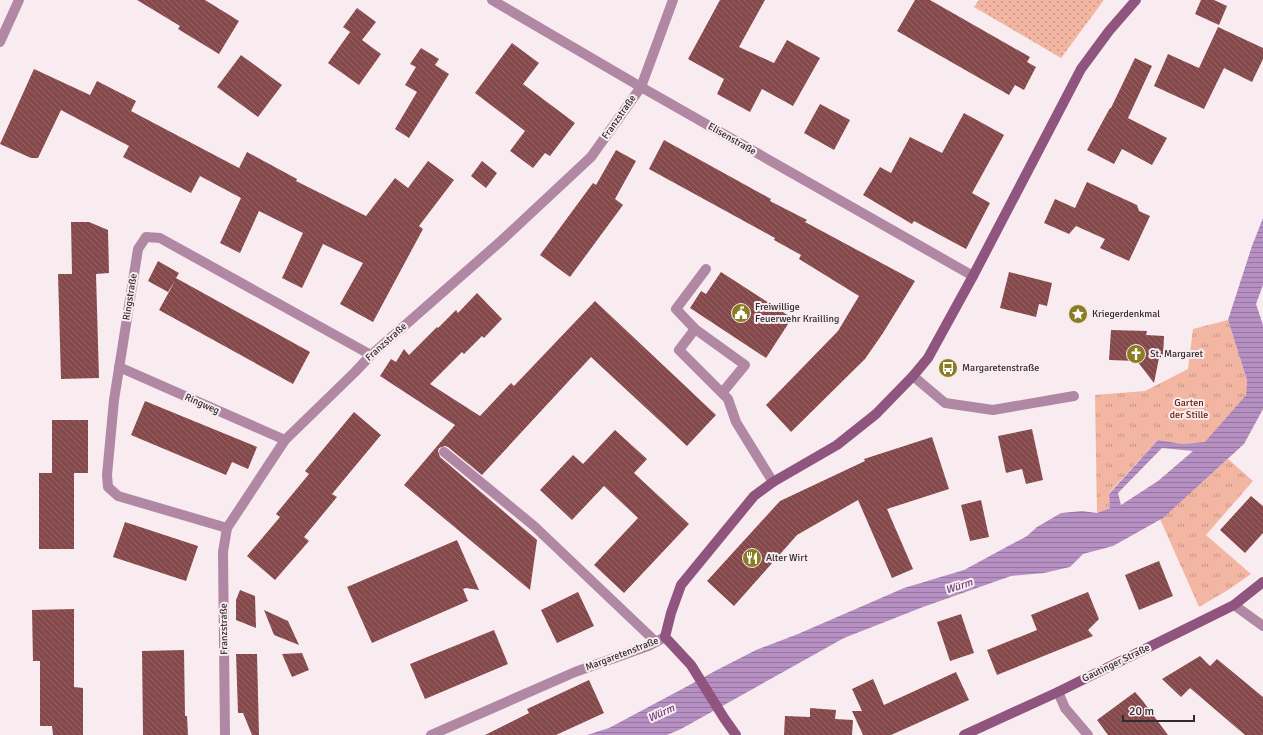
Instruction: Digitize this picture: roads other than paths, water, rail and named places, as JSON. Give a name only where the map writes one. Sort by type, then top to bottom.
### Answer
[{"type":"street","points":[[0,42],[19,0]]},
{"type":"street","name":"Elisenstraße","points":[[492,0],[641,87],[973,276]]},
{"type":"street","name":"Franzstraße","points":[[225,735],[223,552],[227,528],[285,440],[355,372],[370,355],[500,241],[591,157],[641,87],[673,0]]},
{"type":"street","name":"Margaretenstraße","points":[[431,735],[576,672],[648,646],[661,639],[681,585],[754,496],[773,482],[837,444],[876,414],[913,376],[928,358],[973,276],[1081,68],[1109,31],[1136,0]]},
{"type":"street","name":"Ringstraße","points":[[227,528],[118,496],[108,487],[107,475],[114,400],[138,249],[146,236],[160,238],[370,355]]},
{"type":"street","points":[[706,269],[676,309],[695,329],[745,365],[722,393]]},
{"type":"street","points":[[695,329],[679,350],[728,399],[736,422],[773,482]]},
{"type":"street","name":"Ringweg","points":[[119,367],[285,440]]},
{"type":"street","points":[[913,376],[945,403],[993,410],[1074,396]]},
{"type":"street","points":[[444,452],[534,526],[691,665],[736,735]]},
{"type":"street","name":"Gautinger Straße","points":[[964,735],[1058,692],[1234,605],[1263,582]]},
{"type":"street","points":[[1234,605],[1263,626]]},
{"type":"street","points":[[1058,692],[1065,708],[1088,735]]},
{"type":"water","name":"Würm","points":[[1263,218],[1263,285],[1256,304],[1263,325],[1263,409],[1244,444],[1163,518],[1113,546],[1083,554],[1070,567],[1044,573],[1011,576],[923,607],[844,638],[681,729],[667,735],[587,735],[609,728],[756,650],[798,634],[904,588],[964,570],[1027,536],[1037,527],[1061,513],[1082,511],[1097,513],[1110,508],[1109,494],[1158,440],[1183,444],[1205,442],[1246,395],[1247,380],[1228,320],[1252,246]],"holes":[[[1162,448],[1193,451],[1158,481],[1121,505],[1118,493]]]},
{"type":"place","name":"Freiwillige Feuerwehr Krailling","points":[[741,313]]},
{"type":"place","name":"Kriegerdenkmal","points":[[1078,314]]},
{"type":"place","name":"St. Margaret","points":[[1136,354]]},
{"type":"place","name":"Margaretenstraße","points":[[948,368]]},
{"type":"place","name":"Alter Wirt","points":[[752,558]]},
{"type":"park label","name":"Garten der Stille","points":[[1189,408]]}]
